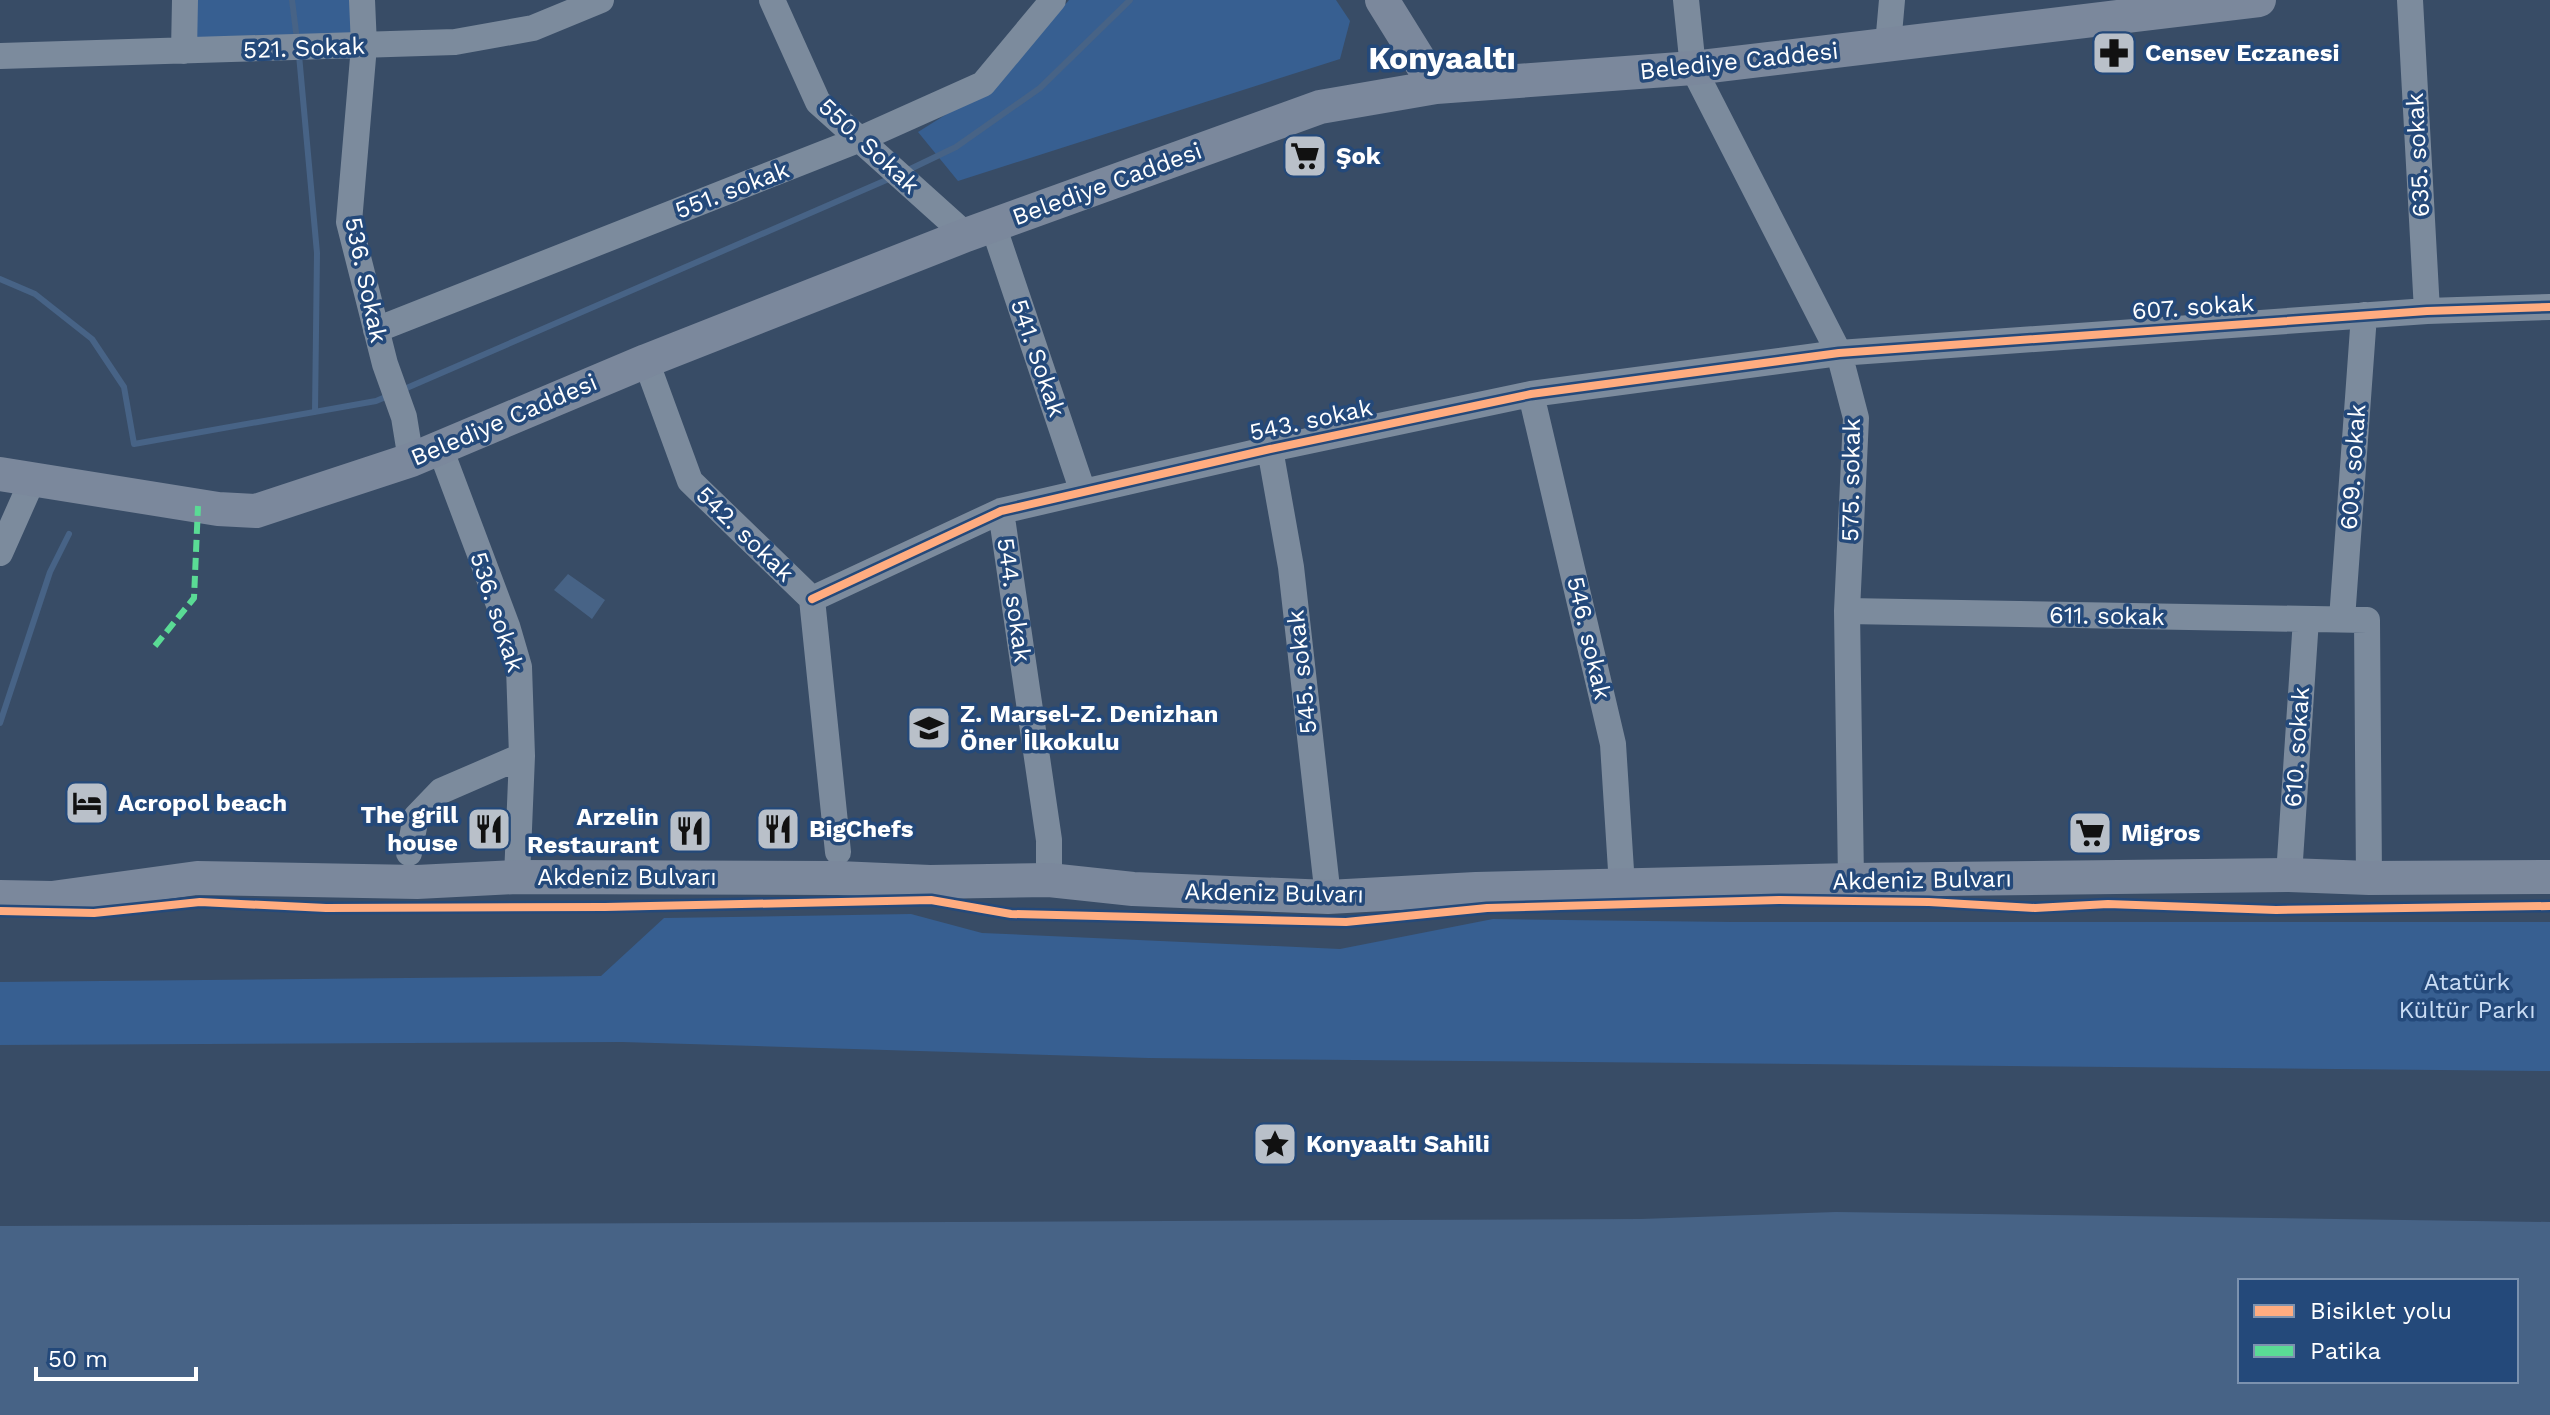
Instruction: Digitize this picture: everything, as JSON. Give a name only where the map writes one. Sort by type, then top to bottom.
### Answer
[{"type":"main road","points":[[1382,0],[1436,87]]},
{"type":"main road","name":"Belediye Caddesi","points":[[16,478],[218,509],[256,511],[425,454],[646,361],[979,230],[1320,107],[1436,87],[1693,68],[2259,0]]},
{"type":"main road","name":"Akdeniz Bulvarı","points":[[0,897],[52,898],[197,878],[417,882],[517,877],[838,878],[930,882],[1049,880],[1133,889],[1328,897],[1476,889],[1851,880],[2289,875],[2550,877]]},
{"type":"street","points":[[184,51],[185,0]]},
{"type":"street","name":"536. Sokak","points":[[362,0],[364,46],[349,222],[385,364],[404,417],[425,454]]},
{"type":"street","name":"521. Sokak","points":[[0,56],[455,42],[533,28],[601,0]]},
{"type":"street","name":"550. Sokak","points":[[772,0],[818,102],[940,212],[979,230]]},
{"type":"street","name":"551. sokak","points":[[376,330],[858,140],[983,84],[1053,0]]},
{"type":"street","points":[[1686,0],[1693,68]]},
{"type":"street","points":[[1888,45],[1892,0]]},
{"type":"street","name":"635. sokak","points":[[2410,0],[2427,311]]},
{"type":"street","name":"575. sokak","points":[[1693,68],[1839,353],[1856,418],[1847,611],[1851,880]]},
{"type":"street","name":"541. Sokak","points":[[979,230],[1083,492]]},
{"type":"street","name":"607. sokak","points":[[1839,353],[2364,315],[2550,307]]},
{"type":"street","name":"609. sokak","points":[[2364,315],[2355,620],[2369,878]]},
{"type":"street","name":"543. sokak","points":[[812,599],[1001,511],[1270,449],[1531,394],[1839,353]]},
{"type":"street","name":"542. sokak","points":[[646,361],[690,481],[812,599],[838,852]]},
{"type":"street","name":"546. sokak","points":[[1531,394],[1613,744],[1622,886]]},
{"type":"street","name":"545. sokak","points":[[1270,449],[1291,567],[1328,897]]},
{"type":"street","name":"536. sokak","points":[[425,454],[507,626],[519,667],[522,756],[517,877]]},
{"type":"street","points":[[0,553],[16,478]]},
{"type":"street","name":"544. sokak","points":[[1001,511],[1049,840],[1049,880]]},
{"type":"street","name":"611. sokak","points":[[1847,611],[2355,620]]},
{"type":"street","name":"610. sokak","points":[[2289,875],[2306,619]]},
{"type":"street","points":[[409,853],[416,817],[441,791],[522,756]]},
{"type":"green space","points":[[185,0],[362,0],[364,46],[184,51]]},
{"type":"green space","points":[[1069,0],[1336,0],[1350,21],[1340,59],[958,181],[918,132],[1001,80]]},
{"type":"green space","name":"Atatürk Kültür Parkı","points":[[911,914],[982,933],[1340,949],[1493,919],[2550,922],[2550,1071],[1148,1058],[622,1042],[0,1045],[0,982],[601,976],[664,918]]},
{"type":"shaded area","points":[[568,574],[605,600],[592,619],[554,590]]},
{"type":"shaded area","points":[[1836,1212],[2550,1222],[2550,1415],[0,1415],[0,1226],[1641,1219]]},
{"type":"waterway","points":[[292,0],[297,40]]},
{"type":"waterway","points":[[904,172],[956,147],[1040,88],[1130,0]]},
{"type":"waterway","points":[[299,55],[317,253],[315,412]]},
{"type":"waterway","points":[[402,390],[891,178]]},
{"type":"waterway","points":[[0,279],[35,294],[92,339],[124,387],[134,444],[376,401],[388,396]]},
{"type":"waterway","points":[[0,723],[50,572],[69,534]]},
{"type":"marked path","points":[[155,646],[194,598],[198,506]]},
{"type":"cycle path","points":[[812,599],[1001,511],[1270,449],[1531,394],[1839,353],[2427,311],[2550,307]]},
{"type":"cycle path","points":[[0,911],[94,913],[200,902],[326,908],[605,907],[931,900],[1011,914],[1346,922],[1487,908],[1779,900],[1929,902],[2035,908],[2108,904],[2276,910],[2550,906]]},
{"type":"place","name":"Censev Eczanesi","points":[[2114,53]]},
{"type":"place","name":"Şok","points":[[1305,156]]},
{"type":"place","name":"Z. Marsel-Z. Denizhan Öner İlkokulu","points":[[929,728]]},
{"type":"place","name":"Acropol beach","points":[[87,803]]},
{"type":"place","name":"The grill house","points":[[489,829]]},
{"type":"place","name":"BigChefs","points":[[778,829]]},
{"type":"place","name":"Arzelin Restaurant","points":[[690,831]]},
{"type":"place","name":"Migros","points":[[2090,833]]},
{"type":"place","name":"Konyaaltı Sahili","points":[[1275,1144]]},
{"type":"district","name":"Konyaaltı","points":[[1442,58]]}]
